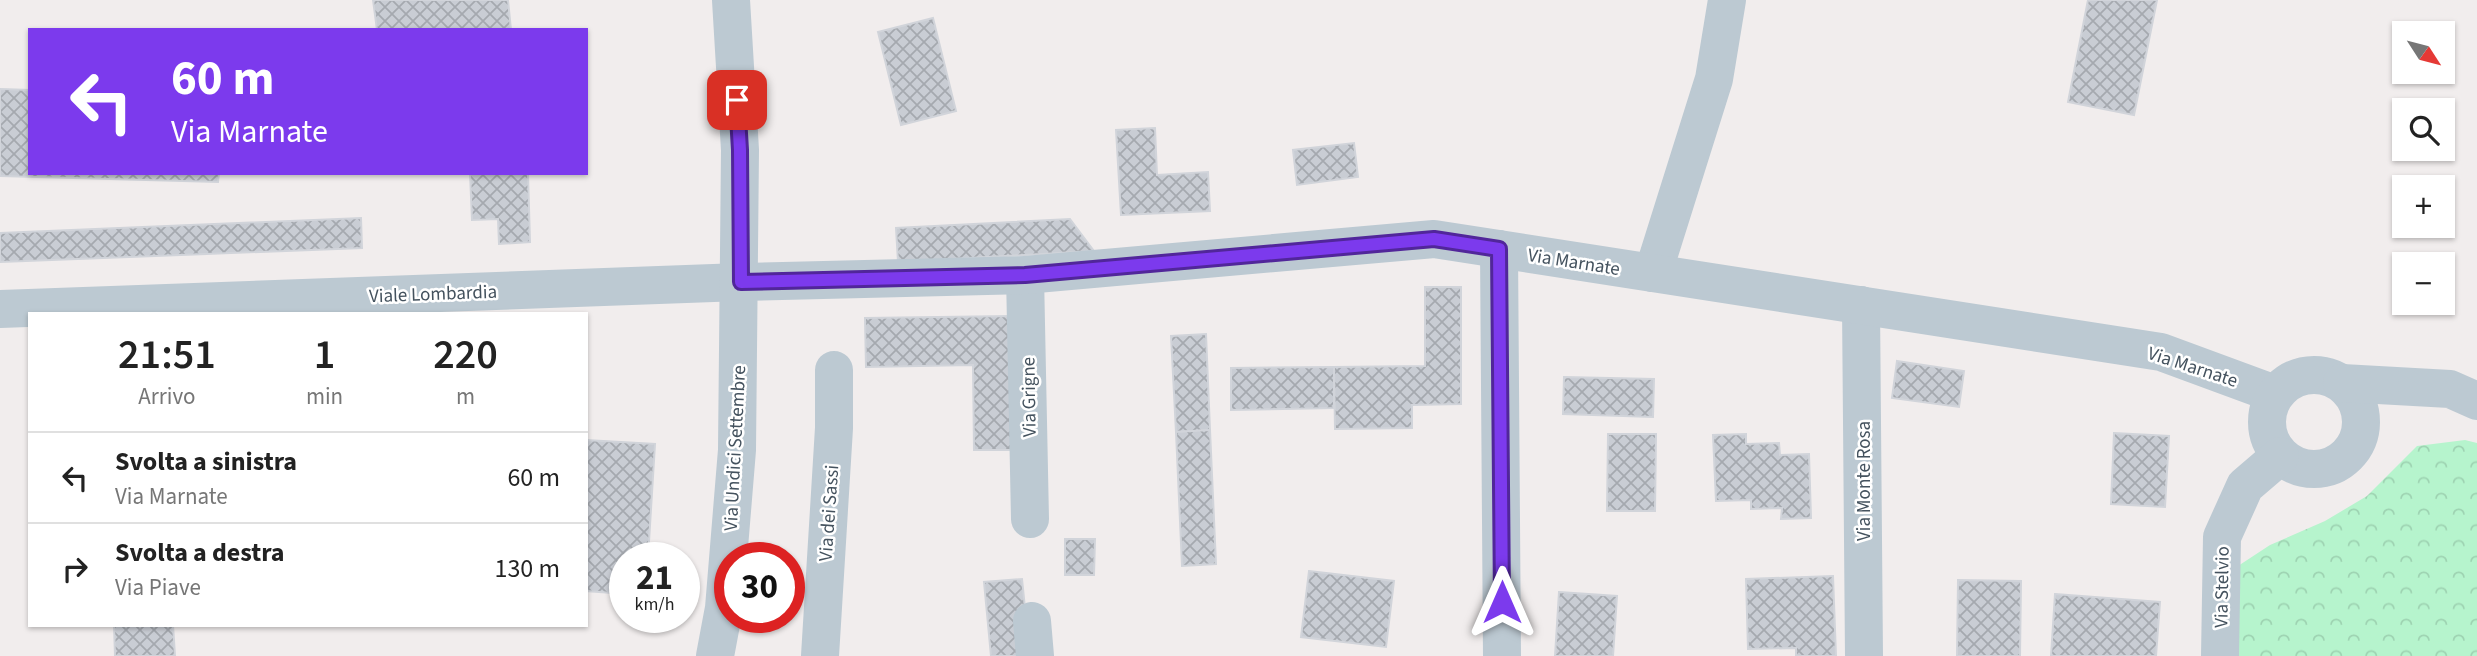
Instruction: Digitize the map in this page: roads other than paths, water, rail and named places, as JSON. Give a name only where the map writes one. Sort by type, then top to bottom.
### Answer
[{"type":"street","name":"Via Undici Settembre","points":[[715,656],[724,608],[737,450],[741,282],[740,150],[731,0]]},
{"type":"street","points":[[1653,273],[1714,79],[1727,0]]},
{"type":"street","name":"Via Marnate","points":[[741,282],[1025,275],[1434,239],[2161,352],[2275,394]]},
{"type":"street","points":[[1499,249],[1502,656]]},
{"type":"street","name":"Via Grigne","points":[[1025,275],[1030,519]]},
{"type":"street","name":"Viale Lombardia","points":[[0,309],[42,310],[741,282]]},
{"type":"street","name":"Via Monte Rosa","points":[[1861,305],[1864,656]]},
{"type":"street","name":"Via dei Sassi","points":[[820,656],[834,428],[834,370]]},
{"type":"street","points":[[2342,383],[2355,399],[2361,415],[2359,435],[2352,450],[2336,463],[2321,469],[2301,468],[2280,456],[2266,429],[2268,409],[2275,394],[2291,381],[2306,375],[2327,376],[2342,383],[2450,389],[2477,401]]},
{"type":"street","name":"Via Stelvio","points":[[2220,656],[2222,537],[2245,486],[2280,456]]}]
